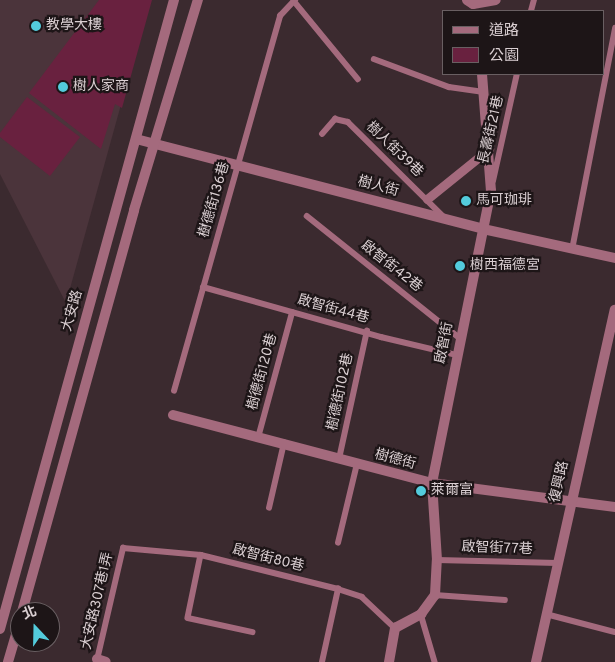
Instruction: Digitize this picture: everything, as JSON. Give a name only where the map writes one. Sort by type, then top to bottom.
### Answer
[{"type":"street","name":"大安路","points":[[0,629],[174,0]]},
{"type":"street","points":[[25,602],[154,142],[198,0]]},
{"type":"street","points":[[471,5],[496,0]]},
{"type":"street","name":"啟智街","points":[[435,595],[437,560],[432,483],[491,191],[482,75]]},
{"type":"street","name":"樹人街","points":[[136,139],[154,142],[483,229],[615,258]]},
{"type":"street","points":[[428,199],[489,149]]},
{"type":"street","name":"復興路","points":[[536,662],[556,563],[615,310]]},
{"type":"street","name":"樹德街","points":[[173,415],[432,483],[615,508]]},
{"type":"street","points":[[389,662],[395,628],[421,614],[435,595]]},
{"type":"lane","name":"樹德街136巷","points":[[174,391],[280,16],[295,1]]},
{"type":"lane","points":[[295,1],[358,79]]},
{"type":"lane","points":[[572,250],[615,28]]},
{"type":"lane","points":[[374,59],[449,87],[484,92]]},
{"type":"lane","name":"長壽街21巷","points":[[491,191],[518,75]]},
{"type":"lane","name":"樹人街39巷","points":[[322,134],[335,119],[348,122],[428,199],[446,219]]},
{"type":"lane","name":"啟智街42巷","points":[[307,216],[460,338]]},
{"type":"lane","name":"啟智街44巷","points":[[203,287],[367,331],[382,338],[457,354]]},
{"type":"lane","name":"樹德街120巷","points":[[258,438],[292,312]]},
{"type":"lane","name":"樹德街102巷","points":[[339,459],[367,331]]},
{"type":"lane","points":[[269,508],[284,443]]},
{"type":"lane","points":[[338,543],[357,464]]},
{"type":"lane","name":"啟智街80巷","points":[[123,548],[201,555],[338,589],[362,597],[395,628]]},
{"type":"lane","name":"大安路307巷1弄","points":[[100,661],[123,548]]},
{"type":"lane","points":[[201,555],[188,618],[252,632]]},
{"type":"lane","name":"啟智街77巷","points":[[437,560],[556,563]]},
{"type":"lane","points":[[322,662],[338,589]]},
{"type":"lane","points":[[435,595],[505,600]]},
{"type":"lane","points":[[421,614],[435,662]]},
{"type":"lane","points":[[546,614],[615,632]]},
{"type":"shaded area","name":"樹人家商","points":[[0,0],[150,0],[66,303],[0,174]]},
{"type":"green space","points":[[99,0],[152,0],[122,108],[115,104],[101,149],[29,93]]},
{"type":"green space","points":[[27,97],[80,137],[50,176],[0,137],[0,133]]},
{"type":"place","name":"教學大樓","points":[[36,26]]},
{"type":"place","name":"樹人家商","points":[[63,87]]},
{"type":"place","name":"馬可珈琲","points":[[466,201]]},
{"type":"place","name":"樹西福德宮","points":[[460,266]]},
{"type":"place","name":"萊爾富","points":[[421,491]]}]
